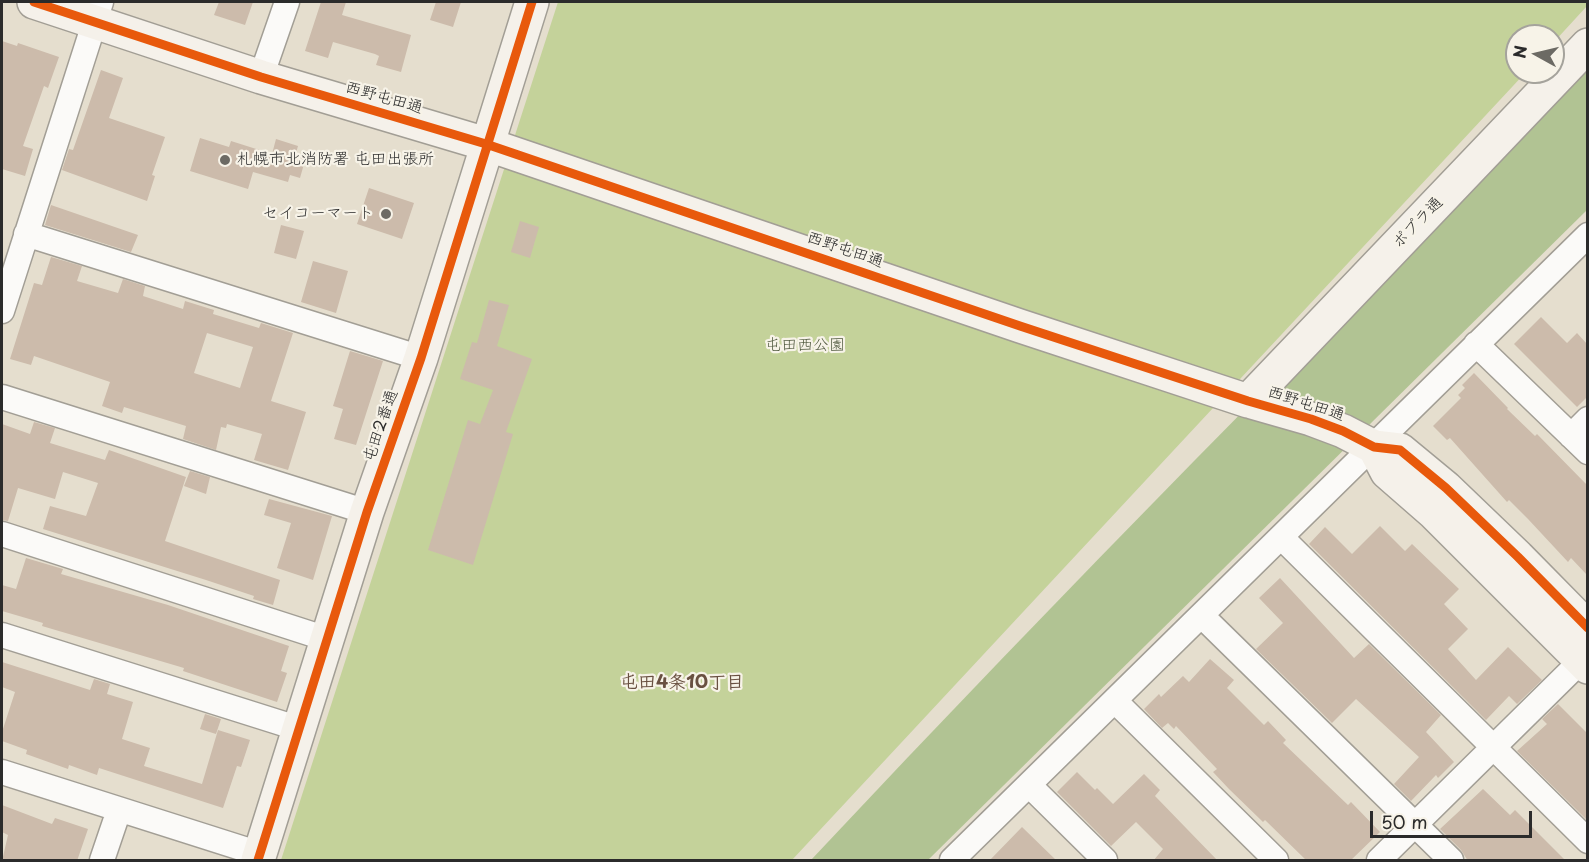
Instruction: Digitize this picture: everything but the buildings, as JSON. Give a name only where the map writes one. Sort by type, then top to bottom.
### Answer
[{"type":"street","name":"西野屯田通","points":[[34,2],[97,12],[261,77],[486,144],[1020,326],[1248,401],[1311,419],[1343,431],[1374,447],[1400,450],[1446,488],[1587,628]]},
{"type":"street","points":[[261,77],[287,2]]},
{"type":"street","name":"屯田2番通","points":[[259,857],[367,512],[421,358],[532,2]]},
{"type":"street","points":[[2,311],[97,12]]},
{"type":"street","name":"ポプラ通","points":[[1248,401],[1587,45]]},
{"type":"street","points":[[26,234],[421,358]]},
{"type":"street","points":[[952,861],[1587,235]]},
{"type":"street","points":[[1476,344],[1582,436]]},
{"type":"street","points":[[2,397],[367,512]]},
{"type":"street","points":[[1374,447],[1387,472],[1434,513],[1585,661],[1379,861]]},
{"type":"street","points":[[2,534],[327,639]]},
{"type":"street","points":[[1281,537],[1587,841]]},
{"type":"street","points":[[1203,616],[1451,861]]},
{"type":"street","points":[[2,635],[300,729]]},
{"type":"street","points":[[1115,701],[1276,861]]},
{"type":"street","points":[[2,772],[259,857]]},
{"type":"street","points":[[1029,785],[1106,861]]},
{"type":"street","points":[[102,861],[119,810]]},
{"type":"green space","name":"屯田西公園","points":[[558,2],[1587,2],[1587,6],[1565,30],[1565,24],[1505,24],[1505,84],[1515,84],[792,860],[281,860]]},
{"type":"green space","points":[[1587,67],[1587,210],[928,860],[811,860],[1195,460]]},
{"type":"cycle path","points":[[34,2],[261,77],[486,144],[1020,326],[1248,401],[1311,419],[1343,431],[1374,447],[1400,450],[1446,488],[1588,628]]},
{"type":"cycle path","points":[[258,860],[367,512],[421,358],[532,2]]},
{"type":"place","name":"札幌市北消防署 屯田出張所","points":[[225,160]]},
{"type":"place","name":"セイコーマート","points":[[386,214]]},
{"type":"district","name":"屯田4条10丁目","points":[[682,683]]}]
